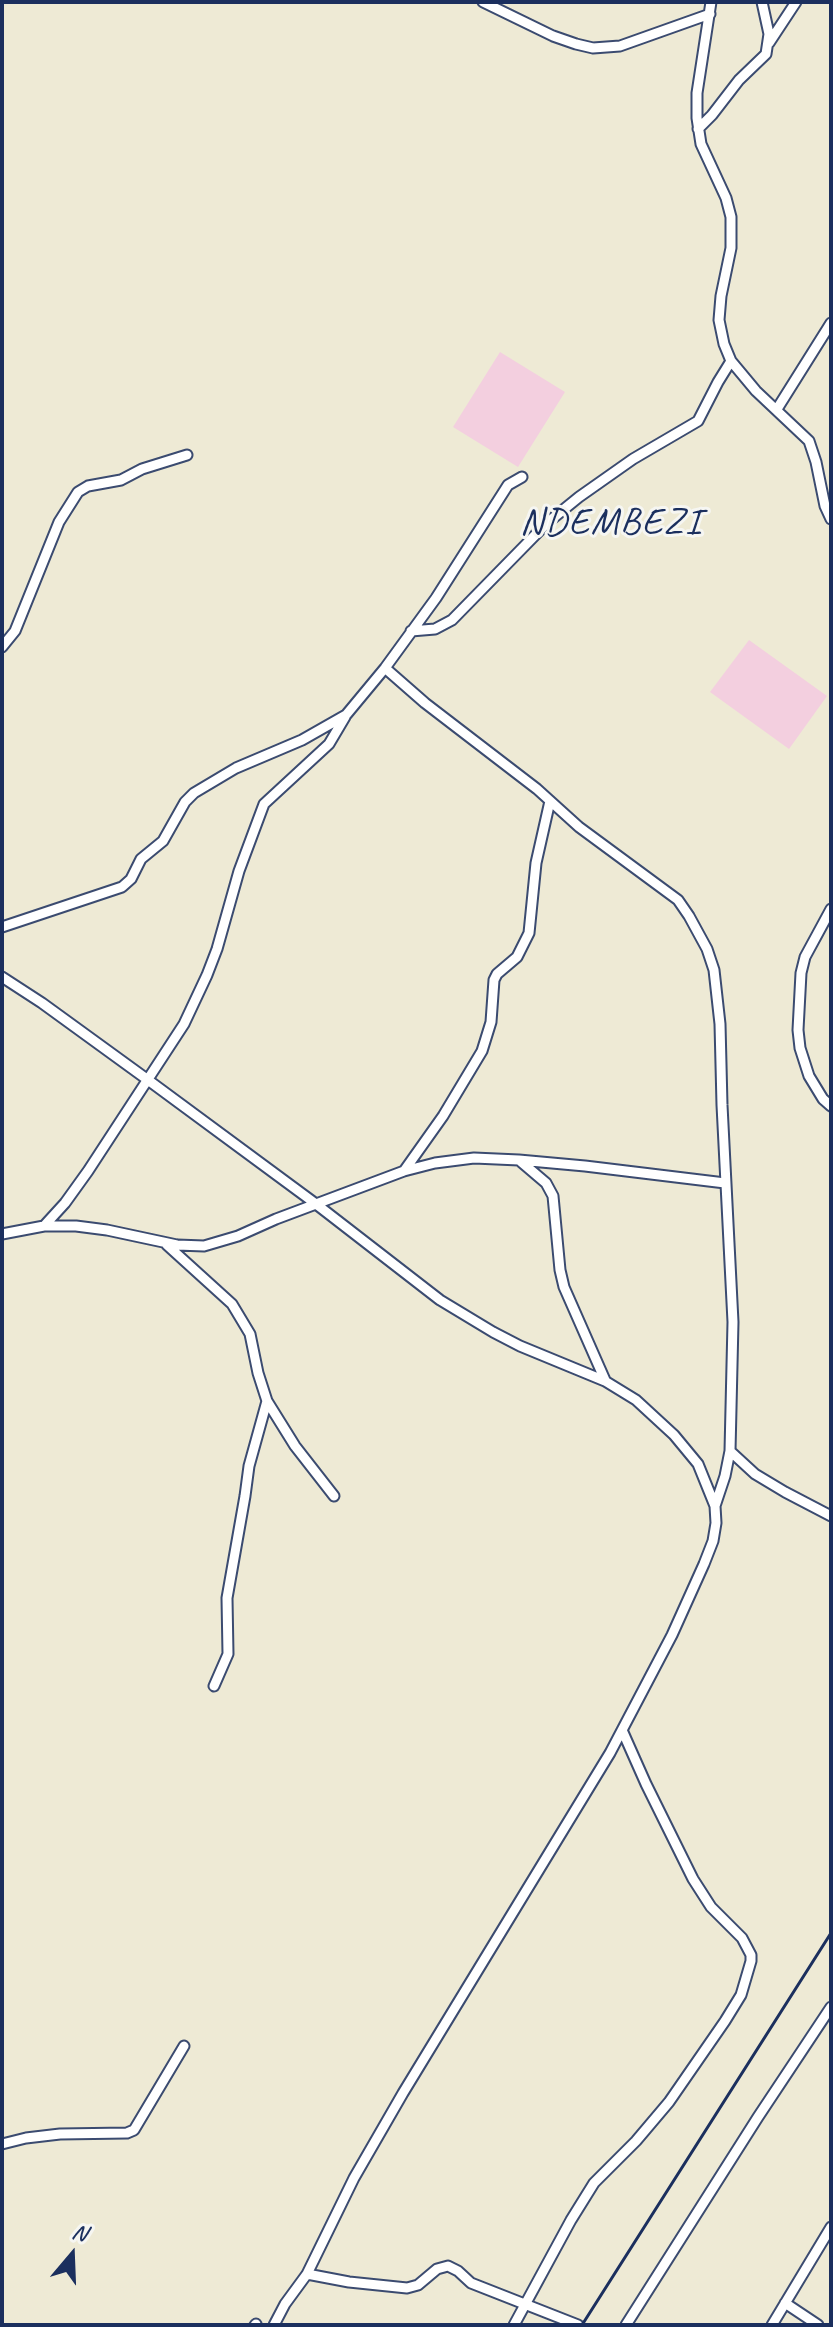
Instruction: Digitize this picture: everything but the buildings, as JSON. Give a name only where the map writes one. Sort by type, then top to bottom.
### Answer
[{"type":"street","points":[[483,2],[553,36],[593,48],[620,46],[710,14]]},
{"type":"street","points":[[711,2],[697,93],[698,129],[701,144],[726,198],[731,217],[731,248],[719,320],[724,344],[731,361],[756,391],[812,445],[825,506],[831,519]]},
{"type":"street","points":[[762,2],[769,43]]},
{"type":"street","points":[[698,129],[743,75],[763,58],[769,43],[796,2]]},
{"type":"street","points":[[777,409],[831,323]]},
{"type":"street","points":[[411,631],[435,629],[452,620],[537,533],[579,497],[633,459],[698,421],[731,361]]},
{"type":"street","points":[[2,647],[15,631],[55,530],[78,492],[88,486],[117,481],[142,469],[187,455]]},
{"type":"street","points":[[44,1226],[75,1189],[184,1024],[223,932],[245,852],[264,804],[329,744],[346,715],[436,598],[508,485],[522,477]]},
{"type":"street","points":[[385,668],[595,839],[678,900],[707,949],[714,970],[720,1024],[733,1322],[730,1451],[715,1506]]},
{"type":"street","points":[[2,927],[126,885],[141,859],[163,841],[185,802],[194,793],[236,768],[302,740],[346,715]]},
{"type":"street","points":[[404,1171],[443,1116],[482,1051],[491,1022],[494,980],[517,957],[529,933],[536,863],[550,801]]},
{"type":"street","points":[[831,909],[805,957],[801,973],[798,1030],[809,1076],[831,1106]]},
{"type":"street","points":[[2,977],[148,1080],[440,1300],[520,1346],[605,1381],[636,1400],[674,1435],[698,1464],[715,1506],[713,1541],[704,1564],[672,1635],[622,1730],[396,2103],[354,2178],[307,2274],[274,2325]]},
{"type":"street","points":[[2,1234],[44,1226],[95,1228],[187,1246],[217,1243],[404,1171],[474,1158],[519,1160],[725,1183]]},
{"type":"street","points":[[519,1160],[546,1183],[553,1196],[564,1287],[605,1381]]},
{"type":"street","points":[[165,1243],[232,1304],[250,1334],[267,1401],[295,1446],[334,1496]]},
{"type":"street","points":[[214,1686],[228,1654],[229,1588],[249,1466],[267,1401]]},
{"type":"street","points":[[730,1451],[755,1474],[831,1516]]},
{"type":"street","points":[[514,2325],[594,2183],[669,2102],[725,2021],[741,1995],[751,1961],[742,1938],[711,1907],[693,1879],[622,1730]]},
{"type":"street","points":[[626,2325],[831,2007]]},
{"type":"street","points":[[2,2144],[60,2134],[127,2133],[134,2130],[184,2046]]},
{"type":"street","points":[[772,2325],[831,2227]]},
{"type":"street","points":[[307,2274],[407,2288],[418,2285],[440,2267],[448,2266],[471,2283],[578,2325]]},
{"type":"street","points":[[785,2303],[818,2325]]},
{"type":"shaded area","points":[[500,352],[565,392],[518,467],[453,427]]},
{"type":"shaded area","points":[[749,640],[827,696],[789,749],[710,692]]},
{"type":"railway","points":[[582,2325],[831,1933]]},
{"type":"district","name":"NDEMBEZI","points":[[611,523]]}]
